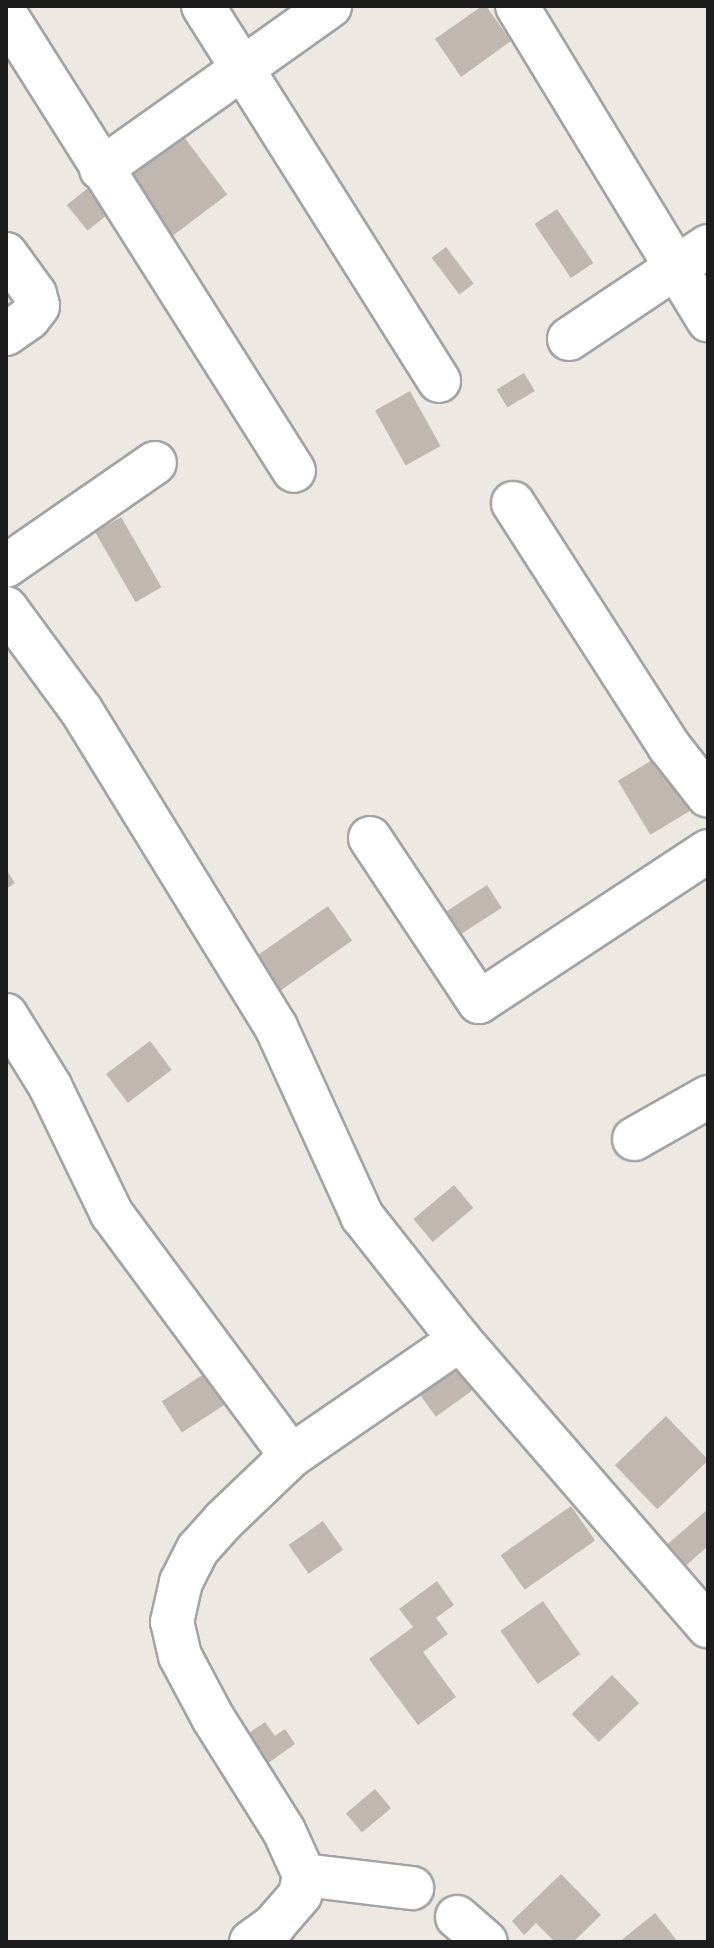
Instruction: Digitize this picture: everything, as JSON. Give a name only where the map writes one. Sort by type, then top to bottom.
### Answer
[{"type":"street","points":[[203,6],[439,381]]},
{"type":"street","points":[[101,169],[330,6]]},
{"type":"street","points":[[517,6],[692,257],[708,320]]},
{"type":"street","points":[[6,15],[294,471]]},
{"type":"street","points":[[6,254],[35,294],[38,306],[29,318],[6,334]]},
{"type":"street","points":[[569,339],[692,257]]},
{"type":"street","points":[[6,566],[155,463]]},
{"type":"street","points":[[513,503],[669,746],[708,796]]},
{"type":"street","points":[[6,608],[81,710],[276,1027],[362,1216],[460,1340],[708,1626]]},
{"type":"street","points":[[370,838],[479,1002],[708,851]]},
{"type":"street","points":[[6,1015],[50,1086],[112,1214],[291,1456]]},
{"type":"street","points":[[634,1139],[708,1097]]},
{"type":"street","points":[[251,1942],[274,1925],[300,1895],[304,1875],[284,1831],[187,1668],[172,1622],[181,1582],[198,1549],[291,1456],[460,1340]]},
{"type":"street","points":[[304,1875],[412,1888]]},
{"type":"building","points":[[486,6],[511,41],[461,77],[435,39]]},
{"type":"building","points":[[175,125],[227,194],[169,238],[117,169]]},
{"type":"building","points":[[94,183],[115,209],[88,231],[67,205]]},
{"type":"building","points":[[557,209],[593,263],[571,278],[535,224]]},
{"type":"building","points":[[446,247],[474,284],[459,295],[432,258]]},
{"type":"building","points":[[524,373],[535,391],[507,407],[497,389]]},
{"type":"building","points":[[410,391],[441,446],[406,465],[375,410]]},
{"type":"building","points":[[121,517],[162,587],[136,602],[95,532]]},
{"type":"building","points":[[659,756],[691,810],[650,835],[618,781]]},
{"type":"building","points":[[6,869],[15,883],[6,889]]},
{"type":"building","points":[[487,885],[502,908],[454,939],[439,916]]},
{"type":"building","points":[[328,906],[352,940],[280,991],[256,956]]},
{"type":"building","points":[[150,1041],[172,1070],[128,1103],[106,1074]]},
{"type":"building","points":[[454,1185],[473,1208],[433,1242],[413,1219]]},
{"type":"building","points":[[455,1346],[482,1383],[436,1417],[409,1380]]},
{"type":"building","points":[[207,1372],[227,1403],[182,1432],[162,1401]]},
{"type":"building","points":[[666,1416],[708,1460],[657,1509],[615,1465]]},
{"type":"building","points":[[571,1506],[595,1540],[525,1590],[501,1555]]},
{"type":"building","points":[[708,1509],[708,1546],[681,1570],[662,1549]]},
{"type":"building","points":[[323,1521],[343,1550],[309,1574],[289,1545]]},
{"type":"building","points":[[437,1581],[454,1605],[436,1618],[448,1634],[423,1652],[456,1697],[418,1725],[369,1659],[413,1627],[399,1609]]},
{"type":"building","points":[[543,1601],[580,1654],[538,1684],[500,1631]]},
{"type":"building","points":[[612,1675],[639,1703],[599,1742],[572,1714]]},
{"type":"building","points":[[265,1722],[275,1736],[285,1729],[295,1744],[264,1766],[243,1737]]},
{"type":"building","points":[[375,1789],[391,1808],[362,1833],[346,1813]]},
{"type":"building","points":[[561,1874],[601,1915],[573,1942],[555,1942],[536,1923],[524,1935],[512,1921]]},
{"type":"building","points":[[655,1913],[678,1942],[619,1942]]}]
